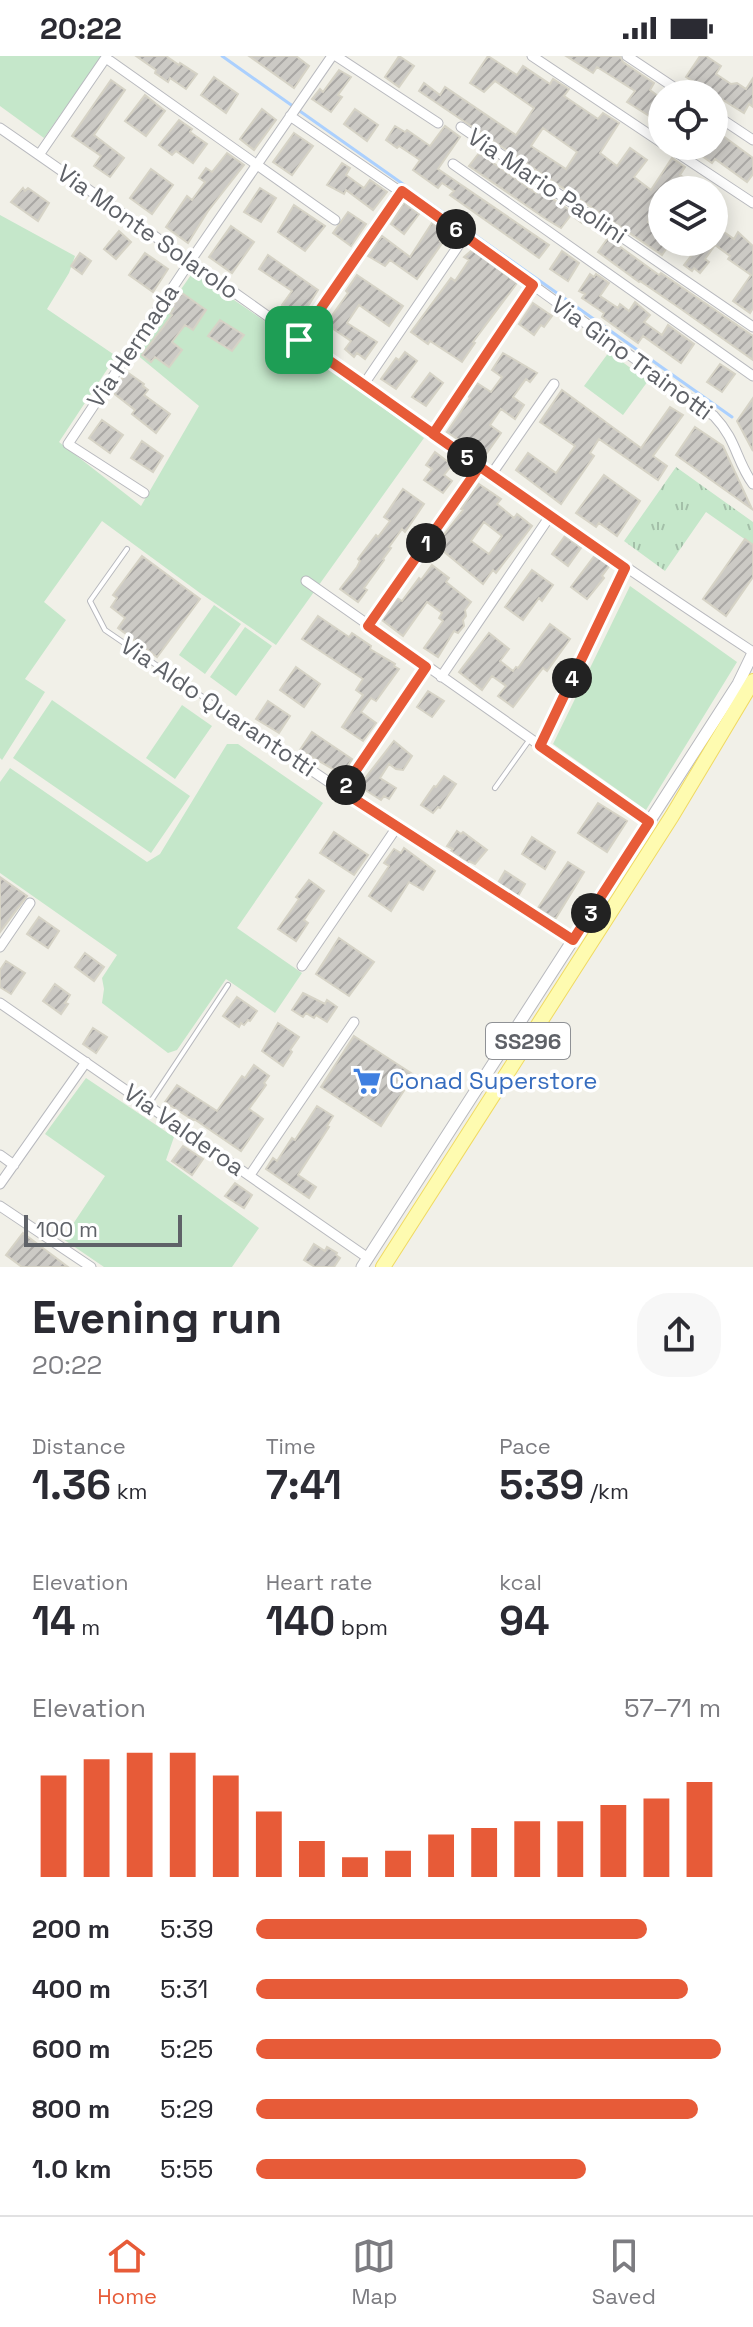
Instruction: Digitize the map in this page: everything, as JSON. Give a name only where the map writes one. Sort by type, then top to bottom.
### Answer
[{"type":"main road","name":"SS296","points":[[383,1267],[672,816],[753,681]]},
{"type":"main road","name":"SS296","points":[[672,816],[751,703]]},
{"type":"street","name":"Via Hermada","points":[[144,493],[68,444],[301,99],[334,56]]},
{"type":"street","points":[[334,56],[438,123]]},
{"type":"street","points":[[532,56],[648,134]]},
{"type":"street","points":[[627,56],[663,80]]},
{"type":"street","points":[[39,155],[107,57],[335,220]]},
{"type":"street","name":"Via Gino Trainotti","points":[[291,114],[714,416],[726,429],[753,484]]},
{"type":"street","points":[[728,123],[753,140]]},
{"type":"street","name":"Via Mario Paolini","points":[[461,127],[753,327]]},
{"type":"street","name":"Via Monte Solarolo","points":[[0,128],[191,260],[491,475],[753,652]]},
{"type":"street","points":[[688,160],[753,203]]},
{"type":"street","points":[[453,164],[753,376]]},
{"type":"street","points":[[299,340],[402,191]]},
{"type":"street","points":[[364,384],[465,236]]},
{"type":"street","points":[[433,434],[533,285]]},
{"type":"street","points":[[491,475],[554,384]]},
{"type":"street","points":[[368,626],[480,466]]},
{"type":"street","points":[[441,677],[550,516]]},
{"type":"street","points":[[540,746],[625,568]]},
{"type":"street","points":[[306,581],[649,822]]},
{"type":"street","points":[[365,1262],[738,684],[753,652]]},
{"type":"street","points":[[342,791],[426,667]]},
{"type":"street","name":"Via Aldo Quarantotti","points":[[240,722],[573,940]]},
{"type":"street","points":[[302,966],[397,827]]},
{"type":"street","points":[[0,947],[30,903]]},
{"type":"street","name":"Via Valderoa","points":[[2,1008],[149,1104],[365,1262]]},
{"type":"street","points":[[250,1175],[354,1022]]},
{"type":"street","points":[[0,1184],[86,1062]]},
{"type":"street","points":[[0,1155],[14,1165]]},
{"type":"street","points":[[0,1206],[91,1267]]},
{"type":"lane","name":"Via Aldo Quarantotti","points":[[127,549],[90,601],[105,630],[240,722]]},
{"type":"lane","points":[[495,788],[530,739]]},
{"type":"lane","points":[[149,1104],[228,985]]},
{"type":"green space","points":[[0,56],[102,56],[44,138],[0,106]]},
{"type":"green space","points":[[0,215],[75,256],[69,273],[47,309],[116,356],[59,442],[141,506],[199,406],[136,354],[193,272],[424,438],[276,645],[102,521],[44,602],[66,620],[25,679],[45,692],[2,760],[0,758]]},
{"type":"green space","points":[[609,352],[648,381],[623,415],[584,386]]},
{"type":"green space","points":[[676,467],[753,522],[753,545],[706,512],[665,571],[624,541]]},
{"type":"green space","points":[[630,586],[737,662],[646,810],[553,744]]},
{"type":"green space","points":[[214,605],[241,624],[205,674],[179,655]]},
{"type":"green space","points":[[245,627],[272,646],[236,696],[210,677]]},
{"type":"green space","points":[[52,700],[190,796],[151,853],[13,758]]},
{"type":"green space","points":[[182,705],[212,726],[175,779],[146,758]]},
{"type":"green space","points":[[227,744],[238,744],[323,803],[237,928],[302,973],[275,1013],[226,979],[177,1050],[168,1053],[102,1003],[102,978],[117,955],[0,873],[0,782],[10,768],[147,862],[160,854]]},
{"type":"green space","points":[[86,1078],[174,1137],[166,1160],[259,1228],[232,1267],[104,1267],[63,1239],[105,1176],[45,1134]]},
{"type":"building","points":[[136,56],[166,56],[197,74],[186,89],[170,78],[168,82]]},
{"type":"building","points":[[249,56],[296,56],[309,66],[294,88]]},
{"type":"building","points":[[399,56],[414,66],[399,87],[385,77]]},
{"type":"building","points":[[488,56],[517,75],[523,66],[550,84],[553,79],[569,89],[564,96],[598,119],[603,113],[619,123],[600,153],[617,166],[630,148],[647,160],[634,177],[648,188],[648,246],[419,91],[424,83],[440,95],[445,87],[516,135],[534,108],[495,81],[484,92],[470,83]],"holes":[[[543,128],[577,152],[566,169],[531,146]]]},
{"type":"building","points":[[566,56],[620,56],[623,62],[650,80],[648,115],[627,102],[635,91],[597,67],[593,73]]},
{"type":"building","points":[[700,56],[706,56],[721,66],[716,74],[725,80],[691,80],[686,77]]},
{"type":"building","points":[[339,70],[351,77],[331,112],[312,99],[320,89],[323,92]]},
{"type":"building","points":[[214,77],[238,94],[226,113],[201,95]]},
{"type":"building","points":[[753,78],[753,107],[749,104],[744,113],[728,103],[728,82],[746,89]]},
{"type":"building","points":[[111,80],[125,90],[94,135],[124,158],[110,177],[94,166],[101,156],[72,136]]},
{"type":"building","points":[[145,95],[165,111],[146,136],[125,121]]},
{"type":"building","points":[[262,109],[276,120],[254,150],[240,139]]},
{"type":"building","points":[[355,109],[378,125],[367,141],[344,124]]},
{"type":"building","points":[[179,120],[207,144],[193,163],[176,151],[172,155],[159,145]]},
{"type":"building","points":[[395,126],[405,132],[407,130],[430,146],[445,126],[460,137],[438,169],[549,245],[539,258],[450,195],[454,191],[442,183],[438,188],[413,170],[420,160],[386,140]]},
{"type":"building","points":[[294,133],[313,146],[292,175],[273,162]]},
{"type":"building","points":[[728,140],[753,158],[753,174],[747,182],[716,160],[728,160]]},
{"type":"building","points":[[227,153],[244,165],[208,211],[188,243],[166,227],[187,196],[192,200],[205,182],[199,178],[206,168],[212,172]]},
{"type":"building","points":[[479,153],[536,193],[538,189],[584,220],[582,223],[571,215],[561,228],[546,219],[469,166]]},
{"type":"building","points":[[671,160],[685,167],[680,175],[660,176]]},
{"type":"building","points":[[342,163],[350,168],[346,175],[364,188],[370,180],[387,192],[373,210],[346,190],[344,194],[327,185]]},
{"type":"building","points":[[151,169],[173,185],[152,214],[130,198]]},
{"type":"building","points":[[23,188],[25,191],[28,188],[49,203],[38,221],[11,202]]},
{"type":"building","points":[[260,188],[276,198],[261,222],[244,212]]},
{"type":"building","points":[[404,203],[419,214],[404,234],[391,224]]},
{"type":"building","points":[[294,205],[325,226],[305,251],[278,232]]},
{"type":"building","points":[[348,212],[366,224],[351,246],[333,233]]},
{"type":"building","points":[[432,223],[446,233],[417,279],[390,260],[385,266],[368,256],[382,236],[410,257]]},
{"type":"building","points":[[231,226],[254,242],[232,273],[209,257]]},
{"type":"building","points":[[119,231],[131,242],[116,259],[104,249]]},
{"type":"building","points":[[738,232],[753,246],[753,308],[750,313],[733,301],[751,275],[728,259],[728,235],[734,239]]},
{"type":"building","points":[[608,238],[753,336],[753,360],[598,252]]},
{"type":"building","points":[[472,250],[517,283],[462,362],[411,332],[451,278],[455,281],[469,260],[464,257]]},
{"type":"building","points":[[562,251],[579,263],[568,281],[550,269]]},
{"type":"building","points":[[80,253],[91,261],[82,274],[71,266]]},
{"type":"building","points":[[145,253],[168,269],[153,292],[129,275]]},
{"type":"building","points":[[268,255],[318,290],[300,319],[282,305],[292,291],[259,269]]},
{"type":"building","points":[[691,256],[707,256],[705,259],[709,262],[700,273],[684,265]]},
{"type":"building","points":[[590,274],[594,277],[596,274],[609,283],[600,296],[629,311],[635,302],[650,315],[644,322],[662,335],[668,325],[694,344],[681,363],[643,336],[638,343],[582,298],[585,294],[579,291]]},
{"type":"building","points":[[357,275],[403,306],[389,326],[359,305],[347,323],[377,342],[365,359],[357,353],[354,357],[345,349],[351,341],[326,324]]},
{"type":"building","points":[[182,293],[206,310],[193,330],[185,325],[172,342],[182,350],[169,367],[155,357],[151,362],[142,355],[172,315],[172,307]]},
{"type":"building","points":[[533,303],[552,316],[534,335],[519,324]]},
{"type":"building","points":[[220,320],[244,335],[232,351],[208,336]]},
{"type":"building","points":[[405,352],[417,361],[396,389],[381,379],[396,358],[399,360]]},
{"type":"building","points":[[503,353],[537,373],[530,382],[526,379],[513,397],[524,405],[515,419],[501,409],[490,425],[501,433],[484,457],[447,432],[477,383],[491,392],[502,377],[492,370]]},
{"type":"building","points":[[720,364],[735,374],[722,392],[707,382]]},
{"type":"building","points":[[127,372],[144,384],[148,390],[144,395],[170,414],[156,433],[132,414],[135,410],[112,392]]},
{"type":"building","points":[[430,373],[443,383],[426,406],[412,397]]},
{"type":"building","points":[[562,390],[641,448],[670,407],[683,415],[653,456],[667,466],[658,480],[599,439],[590,453],[594,456],[561,504],[516,470],[528,453],[556,473],[575,446],[540,422]]},
{"type":"building","points":[[753,398],[753,451],[737,421]]},
{"type":"building","points":[[102,420],[123,435],[110,453],[89,438]]},
{"type":"building","points":[[695,427],[723,446],[752,509],[676,455]]},
{"type":"building","points":[[142,441],[163,456],[153,472],[131,458]]},
{"type":"building","points":[[435,452],[452,465],[444,475],[452,481],[443,493],[424,480],[432,469],[426,465]]},
{"type":"building","points":[[604,475],[640,501],[617,536],[599,523],[596,527],[576,513]]},
{"type":"building","points":[[479,484],[501,499],[497,504],[514,518],[517,514],[532,526],[496,573],[493,570],[483,584],[436,545]],"holes":[[[484,522],[502,536],[489,554],[471,541]]]},
{"type":"building","points":[[403,489],[424,504],[405,532],[402,529],[389,547],[358,602],[340,589],[357,567],[358,559],[390,521],[384,517]]},
{"type":"building","points":[[565,536],[581,548],[568,566],[552,554]]},
{"type":"building","points":[[745,539],[753,545],[753,577],[726,616],[703,599]]},
{"type":"building","points":[[595,555],[610,565],[587,599],[571,587]]},
{"type":"building","points":[[142,556],[200,599],[157,657],[118,628],[125,618],[111,607],[117,598],[113,595]]},
{"type":"building","points":[[432,565],[449,578],[446,582],[471,602],[465,610],[464,626],[458,633],[454,631],[438,657],[424,648],[443,621],[439,618],[442,613],[427,602],[403,636],[382,620],[397,598],[402,601]]},
{"type":"building","points":[[532,570],[553,585],[523,620],[505,607]]},
{"type":"building","points":[[318,616],[349,637],[352,633],[399,669],[376,701],[371,698],[361,712],[376,723],[363,741],[342,727],[363,695],[356,690],[363,679],[302,639]]},
{"type":"building","points":[[550,624],[570,639],[547,671],[543,668],[513,707],[498,696],[506,686],[492,676],[482,690],[459,672],[489,633],[509,649],[500,661],[513,671]]},
{"type":"building","points":[[296,667],[320,684],[304,707],[280,690]]},
{"type":"building","points":[[428,691],[444,701],[432,717],[417,707]]},
{"type":"building","points":[[268,701],[290,716],[279,733],[256,719]]},
{"type":"building","points":[[312,732],[352,759],[343,775],[300,750]]},
{"type":"building","points":[[394,741],[412,756],[403,770],[389,764],[380,778],[396,788],[389,799],[384,796],[381,800],[359,786]]},
{"type":"building","points":[[444,776],[456,784],[433,813],[421,805]]},
{"type":"building","points":[[598,803],[627,821],[607,852],[578,833]]},
{"type":"building","points":[[457,831],[487,850],[475,864],[468,863],[447,846]]},
{"type":"building","points":[[334,832],[368,855],[354,875],[320,853]]},
{"type":"building","points":[[532,837],[555,852],[545,869],[522,854]]},
{"type":"building","points":[[404,848],[435,871],[423,890],[409,882],[391,911],[369,896],[389,866],[384,863],[394,849],[401,853]]},
{"type":"building","points":[[568,862],[584,872],[556,918],[553,918],[538,908]]},
{"type":"building","points":[[505,871],[525,884],[518,896],[498,883]]},
{"type":"building","points":[[0,877],[27,896],[0,932]]},
{"type":"building","points":[[309,880],[324,891],[304,920],[308,923],[296,941],[278,929]]},
{"type":"building","points":[[39,917],[59,931],[48,948],[27,934]]},
{"type":"building","points":[[339,938],[374,962],[349,996],[316,974]]},
{"type":"building","points":[[85,953],[104,967],[94,981],[75,967]]},
{"type":"building","points":[[6,961],[25,973],[11,994],[0,987],[0,970]]},
{"type":"building","points":[[55,984],[70,995],[61,1014],[43,1001]]},
{"type":"building","points":[[303,993],[325,1004],[327,1000],[337,1007],[327,1022],[316,1015],[314,1018],[306,1013],[303,1017],[292,1010]]},
{"type":"building","points":[[237,997],[257,1011],[250,1021],[244,1025],[241,1023],[239,1027],[223,1016]]},
{"type":"building","points":[[278,1023],[299,1037],[283,1066],[262,1051]]},
{"type":"building","points":[[93,1028],[107,1037],[96,1053],[83,1044]]},
{"type":"building","name":"Conad Superstore","points":[[354,1036],[414,1075],[381,1126],[321,1087]]},
{"type":"building","points":[[254,1065],[269,1076],[249,1109],[263,1119],[241,1151],[165,1102],[177,1085],[217,1111],[242,1076],[245,1078]]},
{"type":"building","points":[[317,1106],[333,1116],[298,1175],[316,1187],[309,1198],[266,1169],[273,1158],[277,1161],[292,1138],[295,1140]]},
{"type":"building","points":[[183,1146],[203,1159],[192,1175],[172,1161]]},
{"type":"building","points":[[235,1183],[252,1195],[244,1208],[225,1196]]},
{"type":"building","points":[[23,1233],[68,1267],[22,1267],[6,1255]]},
{"type":"building","points":[[314,1244],[325,1251],[327,1247],[337,1253],[340,1258],[334,1267],[315,1267],[304,1260]]},
{"type":"waterway","points":[[222,56],[732,417]]},
{"type":"place","name":"Conad Superstore","points":[[367,1081]]},
{"type":"route","points":[[299,340],[364,384],[433,434],[480,466],[368,626],[426,667],[342,791],[573,940],[649,822],[540,746],[625,568],[480,466],[433,434],[533,285],[402,191],[299,340]]}]
